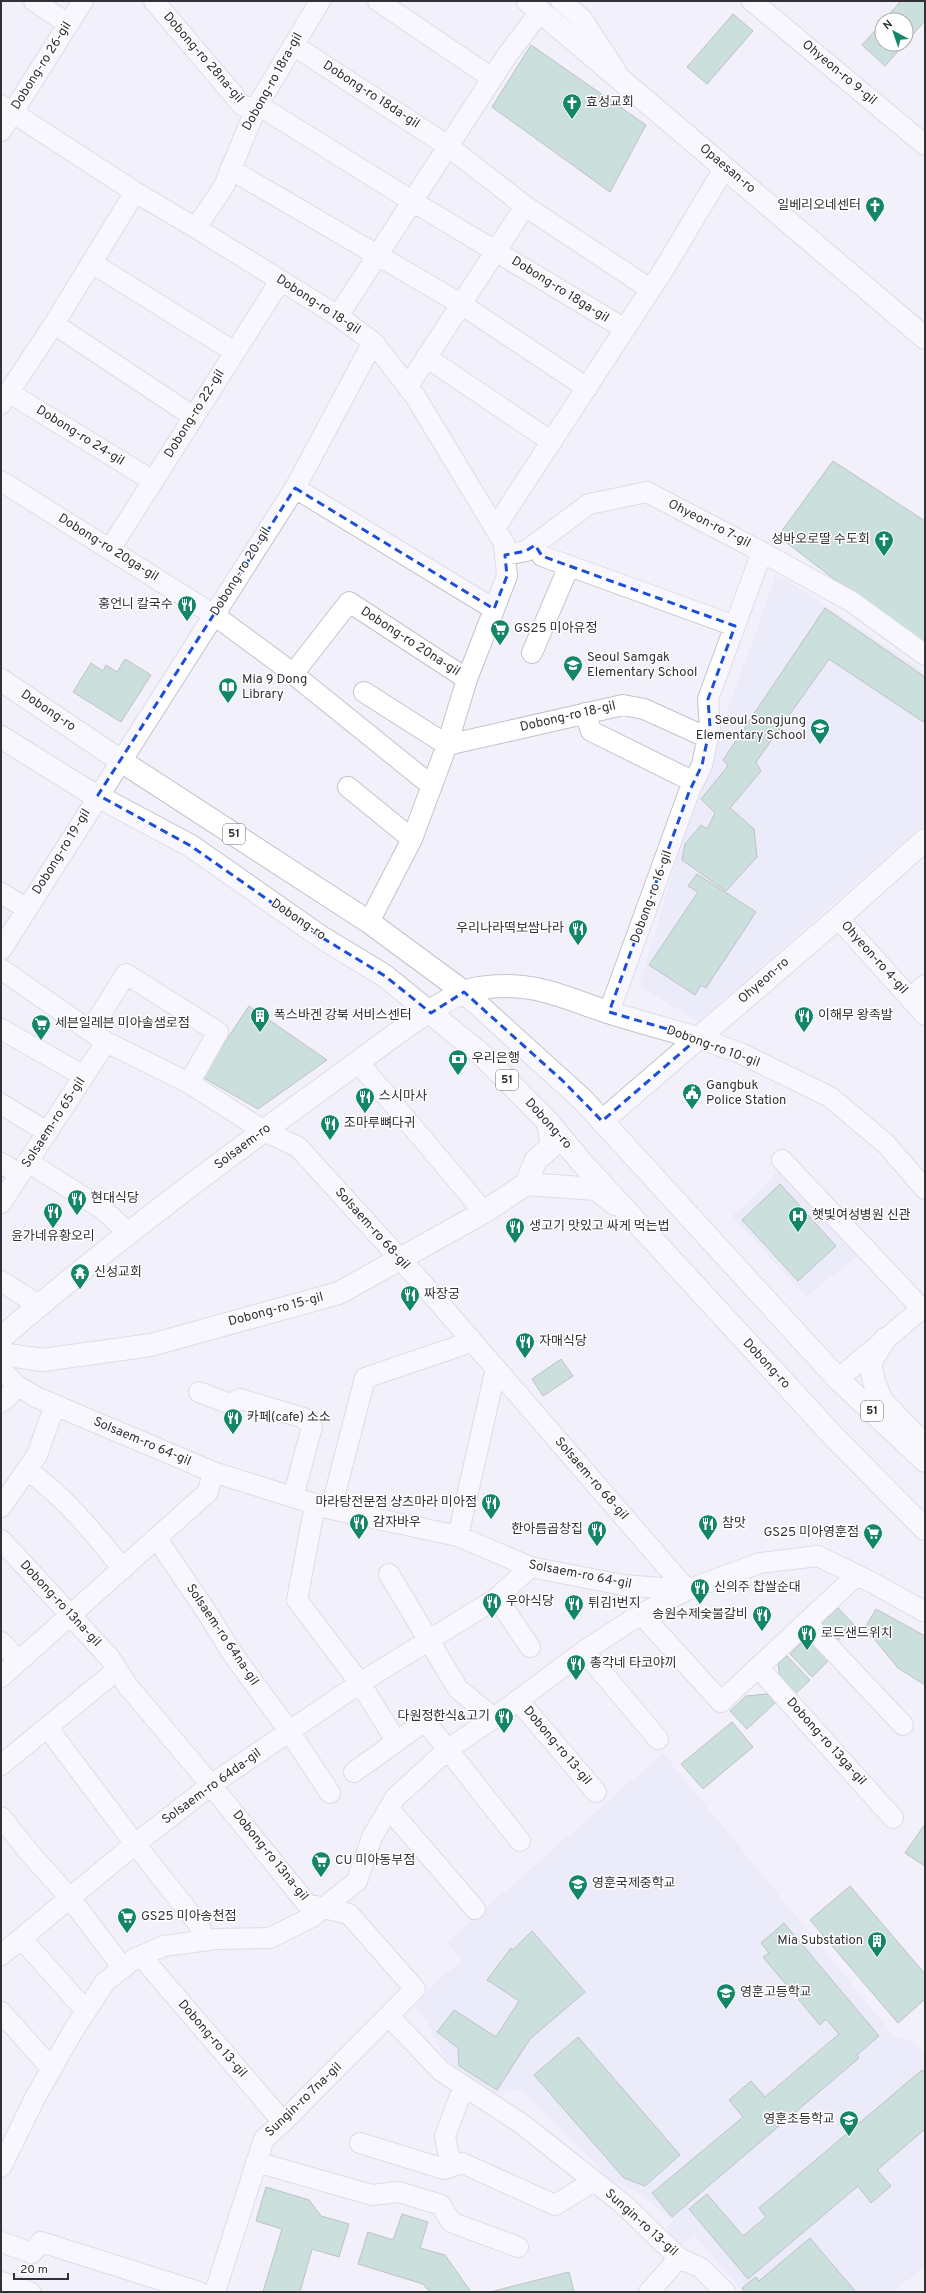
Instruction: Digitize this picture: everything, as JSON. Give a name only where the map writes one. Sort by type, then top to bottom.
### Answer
[{"type":"main road","name":"Opaesan-ro","points":[[534,6],[925,338]]},
{"type":"main road","name":"Dobong-ro","points":[[1,680],[121,761],[369,922],[464,992],[564,1082],[838,1379],[925,1461]]},
{"type":"main road","name":"Dobong-ro","points":[[1,737],[98,795],[191,846],[321,937],[385,976],[482,1055],[548,1122],[629,1214],[836,1440],[925,1529]]},
{"type":"main road","name":"Ohyeon-ro","points":[[602,1122],[838,918],[925,840]]},
{"type":"main road","name":"Dobong-ro 10-gil","points":[[464,992],[501,986],[546,990],[609,1012],[698,1038]]},
{"type":"main road","name":"Solsaem-ro","points":[[1,1338],[38,1305],[264,1131],[358,1062],[431,1012],[464,992]]},
{"type":"main road","points":[[548,1122],[552,1146],[536,1160],[526,1184],[596,1189],[629,1214]]},
{"type":"main road","name":"Dobong-ro 15-gil","points":[[1,1354],[43,1360],[151,1345],[339,1293],[484,1212],[526,1184]]},
{"type":"main road","points":[[886,1339],[870,1363],[874,1382],[882,1401],[925,1446]]},
{"type":"street","points":[[34,1],[68,24]]},
{"type":"street","name":"Dobong-ro 26-gil","points":[[1,131],[7,109],[83,1]]},
{"type":"street","name":"Dobong-ro 28na-gil","points":[[154,1],[243,106],[256,108]]},
{"type":"street","name":"Dobong-ro 18ra-gil","points":[[196,228],[224,186],[256,108],[320,1]]},
{"type":"street","points":[[378,1],[492,78]]},
{"type":"street","points":[[561,1],[582,19],[623,82]]},
{"type":"street","name":"Ohyeon-ro 9-gil","points":[[752,1],[925,145]]},
{"type":"street","points":[[338,316],[492,78],[534,6]]},
{"type":"street","name":"Dobong-ro 18da-gil","points":[[293,45],[448,146],[525,206]]},
{"type":"street","points":[[256,108],[266,110],[412,201]]},
{"type":"street","name":"Dobong-ro 18-gil","points":[[7,109],[134,192],[196,228],[338,316],[374,342],[408,386],[504,542],[507,576],[466,679],[448,745],[412,839],[369,922]]},
{"type":"street","name":"Dobong-ro 18ga-gil","points":[[495,528],[650,290],[725,167]]},
{"type":"street","points":[[230,169],[376,256],[461,304],[587,388]]},
{"type":"street","name":"Dobong-ro 24-gil","points":[[134,192],[54,324],[4,398],[153,481]]},
{"type":"street","name":"Dobong-ro 18ga-gil","points":[[412,201],[496,250],[624,329]]},
{"type":"street","points":[[408,386],[525,206],[650,290]]},
{"type":"street","points":[[92,263],[234,352]]},
{"type":"street","name":"Dobong-ro 22-gil","points":[[110,549],[280,281]]},
{"type":"street","points":[[54,324],[194,416]]},
{"type":"street","name":"Dobong-ro 20-gil","points":[[98,795],[295,488],[374,342]]},
{"type":"street","points":[[426,357],[552,442]]},
{"type":"street","name":"Dobong-ro 20ga-gil","points":[[1,481],[214,615]]},
{"type":"street","points":[[295,488],[494,608]]},
{"type":"street","name":"Ohyeon-ro 7-gil","points":[[505,556],[526,551],[589,504],[647,492],[762,552],[852,602],[925,655]]},
{"type":"street","points":[[535,545],[542,556],[735,626]]},
{"type":"street","name":"Dobong-ro 16-gil","points":[[609,1012],[694,782],[702,765],[710,727],[708,699],[762,552]]},
{"type":"street","points":[[532,653],[569,566]]},
{"type":"street","name":"Dobong-ro 20na-gil","points":[[293,674],[349,602],[466,679]]},
{"type":"street","points":[[214,615],[293,674],[432,786]]},
{"type":"street","points":[[364,692],[448,745]]},
{"type":"street","name":"Dobong-ro 18-gil","points":[[448,745],[623,705],[644,709],[708,738]]},
{"type":"street","points":[[585,713],[590,731],[694,782]]},
{"type":"street","points":[[348,787],[412,839]]},
{"type":"street","name":"Dobong-ro 19-gil","points":[[1,950],[98,795]]},
{"type":"street","name":"Dobong-ro 19-gil","points":[[1,893],[26,908]]},
{"type":"street","name":"Ohyeon-ro 4-gil","points":[[838,918],[925,1015]]},
{"type":"street","name":"Solsaem-ro 68-gil","points":[[1,969],[98,1037],[189,1083],[264,1131],[298,1147],[470,1338],[687,1590]]},
{"type":"street","name":"Solsaem-ro 65-gil","points":[[1,1203],[84,1076],[98,1037],[126,974],[218,1032],[189,1083]]},
{"type":"street","name":"Ohyeon-ro 4-gil","points":[[910,998],[925,985]]},
{"type":"street","points":[[1,1029],[84,1076]]},
{"type":"street","name":"Dobong-ro 10-gil","points":[[698,1038],[740,1053],[830,1097],[886,1144],[925,1189]]},
{"type":"street","points":[[358,1062],[484,1212]]},
{"type":"street","points":[[1,1104],[47,1132]]},
{"type":"street","points":[[782,1160],[923,1307],[838,1379]]},
{"type":"street","points":[[1,1163],[24,1168],[104,1210],[129,1234]]},
{"type":"street","points":[[1,1281],[38,1305]]},
{"type":"street","points":[[396,1741],[360,1683],[297,1600],[323,1507],[365,1378],[462,1345],[470,1338]]},
{"type":"street","points":[[458,1536],[496,1368]]},
{"type":"street","name":"Solsaem-ro 64-gil","points":[[1,1369],[16,1385],[55,1405],[213,1472],[323,1507],[458,1536],[530,1567],[623,1585],[687,1590]]},
{"type":"street","points":[[1,1402],[8,1397],[16,1385]]},
{"type":"street","points":[[199,1392],[230,1404],[240,1399],[304,1418],[312,1427],[293,1497]]},
{"type":"street","points":[[1,1507],[37,1455],[55,1405]]},
{"type":"street","points":[[27,1470],[49,1486],[102,1542],[123,1569]]},
{"type":"street","points":[[1,1677],[208,1492],[213,1472]]},
{"type":"street","name":"Solsaem-ro 64na-gil","points":[[157,1539],[208,1614],[232,1653],[289,1731]]},
{"type":"street","name":"Dobong-ro 13na-gil","points":[[1,1540],[109,1657],[127,1685],[212,1785],[307,1904],[349,1914],[415,1989],[389,2016]]},
{"type":"street","name":"Dobong-ro 13-gil","points":[[2,2161],[51,2068],[105,1982],[141,1956],[164,1946],[203,1941],[270,1938],[312,1917],[357,1881],[372,1837],[389,1808],[396,1798],[447,1750],[494,1718],[584,1650],[641,1614],[687,1590],[760,1562],[818,1556],[857,1575],[925,1612]]},
{"type":"street","name":"Solsaem-ro 64da-gil","points":[[1,1955],[135,1844],[212,1785],[360,1683],[497,1598],[530,1567]]},
{"type":"street","points":[[389,1574],[458,1688],[494,1718]]},
{"type":"street","points":[[641,1614],[721,1702],[857,1575]]},
{"type":"street","points":[[497,1598],[530,1647]]},
{"type":"street","points":[[806,1622],[903,1725]]},
{"type":"street","points":[[1,1642],[18,1661]]},
{"type":"street","points":[[584,1650],[658,1739]]},
{"type":"street","name":"Dobong-ro 13ga-gil","points":[[758,1667],[893,1818]]},
{"type":"street","points":[[1,1765],[117,1670]]},
{"type":"street","name":"Dobong-ro 13-gil","points":[[518,1700],[596,1792]]},
{"type":"street","points":[[354,1772],[425,1721],[520,1842]]},
{"type":"street","points":[[47,1727],[135,1844],[200,1926],[203,1941]]},
{"type":"street","points":[[289,1731],[330,1793]]},
{"type":"street","points":[[389,1808],[475,1909]]},
{"type":"street","points":[[2,1820],[70,1898],[123,1968]]},
{"type":"street","points":[[21,1938],[86,2011]]},
{"type":"street","name":"Dobong-ro 13-gil","points":[[141,1956],[283,2122]]},
{"type":"street","points":[[1,2012],[51,2068]]},
{"type":"street","name":"Sungin-ro 13-gil","points":[[389,2016],[441,2071],[522,2124],[622,2203],[679,2258],[701,2268],[725,2292]]},
{"type":"street","name":"Sungin-ro 7na-gil","points":[[215,2292],[264,2138],[283,2122],[389,2016]]},
{"type":"street","points":[[451,2167],[445,2136],[460,2096],[467,2088]]},
{"type":"street","name":"Sungin-ro 13-gil","points":[[360,2143],[444,2169],[462,2163],[554,2205],[594,2181]]},
{"type":"street","points":[[256,2162],[372,2195],[399,2192],[441,2205],[450,2222],[518,2247]]},
{"type":"street","points":[[1,2242],[32,2253],[41,2242],[199,2292]]},
{"type":"street","points":[[649,2292],[679,2258]]},
{"type":"street","points":[[1,2282],[30,2292]]},
{"type":"highlighted area","points":[[295,488],[494,609],[507,576],[505,555],[526,551],[535,545],[542,556],[735,626],[708,699],[710,727],[702,765],[689,792],[609,1012],[698,1038],[602,1121],[564,1082],[464,992],[431,1013],[385,976],[321,937],[191,846],[98,795]]},
{"type":"shaded area","name":"Seoul Songjung Elementary School","points":[[782,577],[925,672],[925,823],[698,1022],[639,986],[689,818],[775,578]]},
{"type":"shaded area","name":"햇빛여성병원 신관","points":[[780,1169],[866,1249],[806,1297],[732,1216]]},
{"type":"shaded area","points":[[663,1753],[894,2036],[911,2040],[925,2053],[925,2266],[893,2292],[743,2292],[694,2234],[680,2245],[665,2228],[673,2221],[640,2194],[614,2182],[522,2091],[507,2089],[501,2097],[446,2061],[430,2027],[413,2004],[461,1960],[447,1942]]},
{"type":"building","points":[[901,1],[925,1],[925,21],[914,33],[914,12],[891,12]]},
{"type":"building","points":[[733,14],[753,31],[707,84],[687,67]]},
{"type":"building","points":[[874,32],[874,52],[897,52],[885,66],[862,45]]},
{"type":"building","name":"효성교회","points":[[531,45],[646,125],[610,192],[492,107]]},
{"type":"building","name":"성바오로딸 수도회","points":[[833,461],[925,521],[925,649],[778,536]]},
{"type":"building","points":[[825,608],[925,677],[925,723],[829,659],[756,762],[761,771],[730,808],[754,829],[757,857],[726,891],[682,860],[685,844],[701,825],[707,829],[715,813],[701,799],[728,766],[723,760]]},
{"type":"building","points":[[125,659],[151,675],[121,722],[73,692],[91,663],[103,671],[106,665],[117,672]]},
{"type":"building","points":[[697,874],[756,912],[706,988],[701,985],[695,995],[649,965],[698,892],[688,886]]},
{"type":"building","name":"폭스바겐 강북 서비스센터","points":[[249,1006],[327,1060],[258,1109],[202,1077]]},
{"type":"building","points":[[780,1184],[836,1246],[798,1281],[742,1220]]},
{"type":"building","points":[[561,1359],[573,1376],[543,1396],[532,1379]]},
{"type":"building","points":[[838,1608],[859,1630],[850,1638],[845,1633],[836,1642],[819,1625]]},
{"type":"building","points":[[876,1609],[925,1636],[925,1685],[898,1668],[875,1640],[863,1631]]},
{"type":"building","points":[[809,1635],[831,1658],[812,1677],[790,1654]]},
{"type":"building","points":[[787,1656],[810,1680],[792,1697],[781,1685],[778,1664]]},
{"type":"building","points":[[767,1694],[776,1702],[747,1729],[730,1711],[746,1696]]},
{"type":"building","points":[[732,1722],[753,1747],[703,1789],[681,1764]]},
{"type":"building","points":[[925,1824],[925,1866],[905,1853]]},
{"type":"building","name":"Mia Substation","points":[[850,1886],[925,1974],[925,1999],[898,2023],[810,1920]]},
{"type":"building","points":[[784,1923],[879,2036],[857,2055],[859,2058],[672,2217],[652,2193],[743,2117],[729,2100],[751,2081],[765,2097],[839,2034],[826,2019],[820,2025],[763,1957],[769,1953],[761,1943]]},
{"type":"building","points":[[532,1931],[585,1992],[530,2039],[497,2090],[459,2066],[458,2048],[437,2032],[454,2010],[496,2037],[519,2001],[487,1980],[511,1948],[513,1950]]},
{"type":"building","points":[[578,2037],[680,2155],[645,2186],[624,2178],[534,2075]]},
{"type":"building","points":[[922,2070],[925,2074],[925,2129],[877,2170],[891,2186],[871,2203],[858,2186],[748,2279],[689,2209],[707,2194],[743,2236],[766,2217],[759,2208]]},
{"type":"building","points":[[266,2187],[309,2200],[321,2216],[349,2224],[339,2257],[312,2249],[300,2292],[263,2292],[282,2229],[256,2221]]},
{"type":"building","points":[[402,2214],[428,2222],[420,2248],[445,2255],[471,2292],[430,2292],[423,2284],[358,2264],[368,2232],[393,2240]]},
{"type":"building","points":[[810,2238],[856,2292],[745,2292],[742,2288],[756,2277],[759,2281]]},
{"type":"building","points":[[569,2272],[574,2292],[490,2292]]},
{"type":"place","name":"효성교회","points":[[572,120]]},
{"type":"place","name":"일베리오네센터","points":[[875,223]]},
{"type":"place","name":"성바오로딸 수도회","points":[[884,557]]},
{"type":"place","name":"홍언니 칼국수","points":[[187,622]]},
{"type":"place","name":"GS25 미아유정","points":[[500,646]]},
{"type":"place","name":"Seoul Samgak Elementary School","points":[[573,682]]},
{"type":"place","name":"Mia 9 Dong Library","points":[[228,704]]},
{"type":"place","name":"Seoul Songjung Elementary School","points":[[820,745]]},
{"type":"place","name":"우리나라떡보쌈나라","points":[[578,946]]},
{"type":"place","name":"폭스바겐 강북 서비스센터","points":[[260,1033]]},
{"type":"place","name":"이해무 왕족발","points":[[804,1033]]},
{"type":"place","name":"세븐일레븐 미아솔샘로점","points":[[41,1041]]},
{"type":"place","name":"우리은행","points":[[458,1076]]},
{"type":"place","name":"Gangbuk Police Station","points":[[692,1110]]},
{"type":"place","name":"스시마사","points":[[365,1114]]},
{"type":"place","name":"조마루뼈다귀","points":[[330,1141]]},
{"type":"place","name":"현대식당","points":[[77,1216]]},
{"type":"place","name":"윤가네유황오리","points":[[53,1229]]},
{"type":"place","name":"햇빛여성병원 신관","points":[[798,1233]]},
{"type":"place","name":"생고기 맛있고 싸게 먹는법","points":[[515,1244]]},
{"type":"place","name":"신성교회","points":[[80,1290]]},
{"type":"place","name":"짜장궁","points":[[410,1312]]},
{"type":"place","name":"자매식당","points":[[525,1359]]},
{"type":"place","name":"카페(cafe) 소소","points":[[233,1435]]},
{"type":"place","name":"마라탕전문점 샹츠마라 미아점","points":[[491,1520]]},
{"type":"place","name":"감자바우","points":[[359,1540]]},
{"type":"place","name":"참맛","points":[[708,1541]]},
{"type":"place","name":"한아름곱창집","points":[[597,1547]]},
{"type":"place","name":"GS25 미아영훈점","points":[[873,1550]]},
{"type":"place","name":"신의주 찹쌀순대","points":[[700,1605]]},
{"type":"place","name":"우아식당","points":[[492,1619]]},
{"type":"place","name":"튀김1번지","points":[[574,1621]]},
{"type":"place","name":"송원수제숯불갈비","points":[[762,1632]]},
{"type":"place","name":"로드샌드위치","points":[[807,1651]]},
{"type":"place","name":"총각네 타코야끼","points":[[576,1681]]},
{"type":"place","name":"다원정한식&고기","points":[[504,1734]]},
{"type":"place","name":"CU 미아동부점","points":[[321,1878]]},
{"type":"place","name":"영훈국제중학교","points":[[578,1901]]},
{"type":"place","name":"GS25 미아송천점","points":[[127,1934]]},
{"type":"place","name":"Mia Substation","points":[[877,1958]]},
{"type":"place","name":"영훈고등학교","points":[[726,2010]]},
{"type":"place","name":"영훈초등학교","points":[[849,2137]]}]
